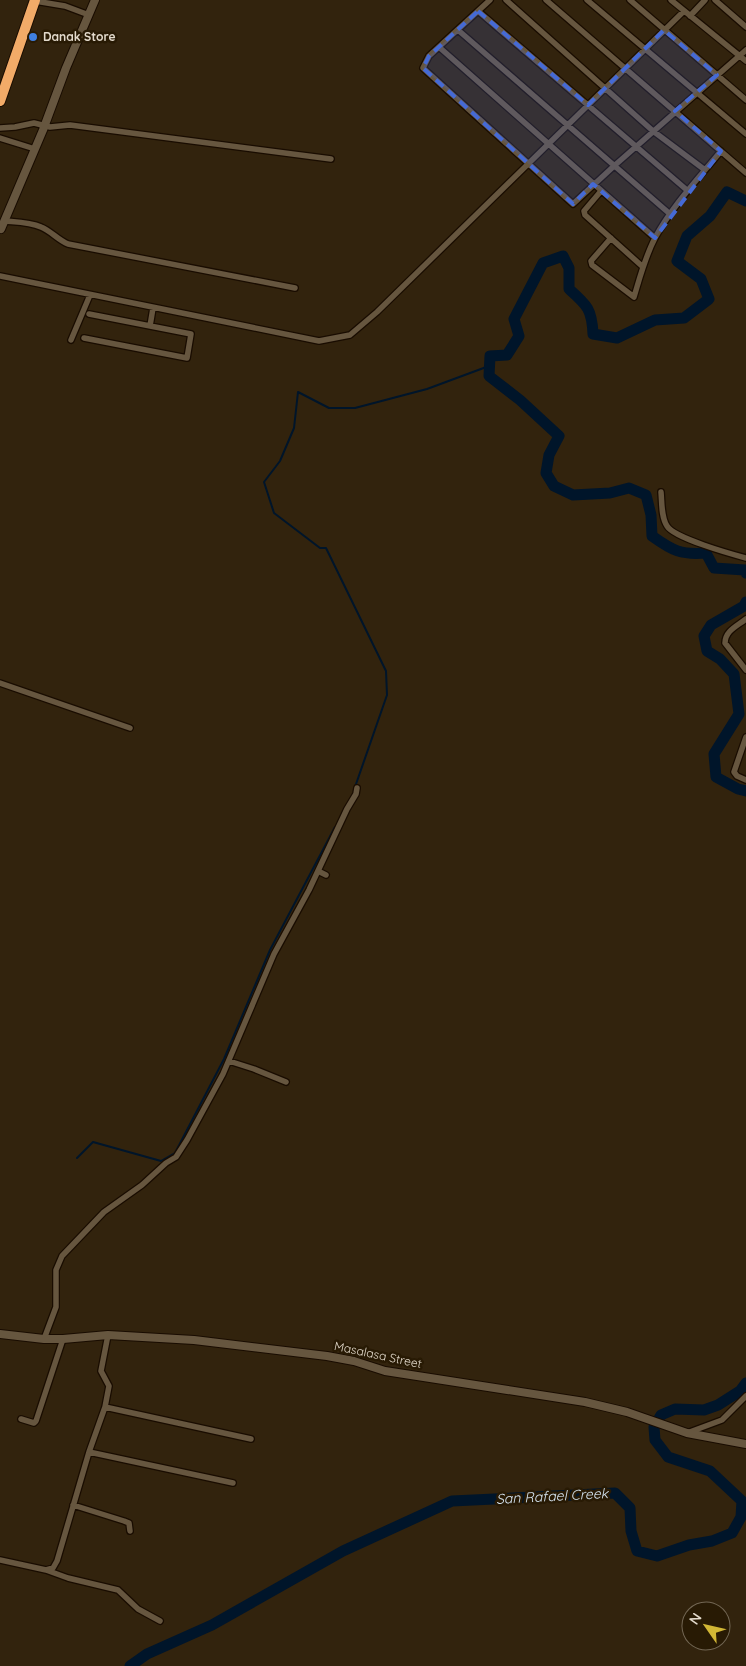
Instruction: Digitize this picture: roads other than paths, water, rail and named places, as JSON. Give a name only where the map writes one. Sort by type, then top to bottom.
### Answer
[{"type":"highway","points":[[0,101],[35,0]]},
{"type":"street","points":[[35,0],[89,14]]},
{"type":"street","points":[[0,231],[45,126],[95,0]]},
{"type":"street","points":[[490,0],[429,56],[423,68],[573,204],[593,184],[746,50]]},
{"type":"street","points":[[506,0],[654,131],[705,170]]},
{"type":"street","points":[[546,0],[746,173]]},
{"type":"street","points":[[587,0],[746,134]]},
{"type":"street","points":[[630,0],[746,100]]},
{"type":"street","points":[[671,0],[746,61]]},
{"type":"street","points":[[690,16],[706,0]]},
{"type":"street","points":[[715,0],[746,27]]},
{"type":"street","points":[[478,11],[688,191]]},
{"type":"street","points":[[0,276],[320,341],[350,335],[377,312],[684,11]]},
{"type":"street","points":[[458,30],[670,214]]},
{"type":"street","points":[[439,47],[655,238]]},
{"type":"street","points":[[0,128],[34,123],[50,127],[70,125],[332,159]]},
{"type":"street","points":[[0,138],[35,149]]},
{"type":"street","points":[[611,238],[591,261],[592,265],[634,297],[643,267],[655,238],[670,214],[721,151]]},
{"type":"street","points":[[601,191],[584,211],[585,215],[643,267]]},
{"type":"street","points":[[5,221],[22,222],[41,227],[68,244],[295,288]]},
{"type":"street","points":[[71,340],[90,295]]},
{"type":"street","points":[[150,326],[153,308]]},
{"type":"street","points":[[84,338],[187,358],[191,334],[89,314]]},
{"type":"street","points":[[661,492],[667,528],[676,535],[746,558]]},
{"type":"street","points":[[746,619],[729,631],[725,638],[725,643],[746,670]]},
{"type":"street","points":[[0,683],[130,728]]},
{"type":"street","points":[[746,737],[734,772],[737,776],[746,780]]},
{"type":"street","points":[[44,1339],[56,1307],[56,1274],[60,1260],[104,1212],[142,1185],[166,1163],[176,1157],[187,1140],[229,1061],[274,954],[318,871],[356,794],[357,788]]},
{"type":"street","points":[[318,871],[326,875]]},
{"type":"street","points":[[229,1061],[286,1082]]},
{"type":"street","name":"Masalasa Street","points":[[0,1334],[44,1339],[108,1335],[194,1340],[327,1356],[354,1361],[385,1371],[585,1402],[627,1412],[687,1433],[746,1444]]},
{"type":"street","points":[[46,1570],[53,1568],[57,1560],[89,1452],[105,1407],[109,1386],[101,1370],[108,1335]]},
{"type":"street","points":[[21,1419],[34,1423],[36,1421],[63,1339]]},
{"type":"street","points":[[687,1433],[722,1420],[746,1396]]},
{"type":"street","points":[[105,1407],[251,1439]]},
{"type":"street","points":[[89,1452],[233,1483]]},
{"type":"street","points":[[73,1505],[124,1521],[129,1524],[130,1531]]},
{"type":"street","points":[[0,1560],[46,1570],[68,1578],[118,1590],[138,1609],[160,1621]]},
{"type":"waterway","name":"San Rafael Creek","points":[[746,201],[727,192],[710,216],[687,236],[677,261],[701,279],[709,299],[684,318],[655,320],[617,338],[593,334],[590,313],[580,299],[569,289],[569,268],[563,256],[543,263],[514,319],[519,336],[507,355],[490,356],[489,376],[520,400],[559,436],[549,455],[546,473],[554,486],[573,495],[610,493],[629,488],[646,495],[651,515],[652,536],[678,551],[706,553],[714,568],[745,570],[746,573]]},
{"type":"waterway","points":[[355,787],[387,695],[386,671],[326,548],[320,548],[274,513],[264,482],[280,461],[294,428],[298,392],[329,408],[355,408],[427,389],[489,366]]},
{"type":"waterway","name":"San Rafael Creek","points":[[746,602],[744,606],[711,625],[704,636],[707,651],[720,659],[734,674],[739,714],[714,754],[716,777],[738,789],[746,791]]},
{"type":"waterway","points":[[77,1158],[93,1142],[161,1161],[175,1153],[224,1059],[270,950],[335,827]]},
{"type":"waterway","name":"San Rafael Creek","points":[[130,1666],[147,1654],[212,1625],[343,1551],[452,1501],[615,1493],[630,1508],[631,1531],[637,1551],[657,1556],[689,1545],[712,1541],[732,1533],[741,1517],[742,1501],[710,1471],[668,1457],[655,1440],[654,1427],[661,1415],[675,1409],[704,1410],[718,1405],[740,1391],[746,1383]]},
{"type":"place","name":"Danak Store","points":[[33,37]]}]
